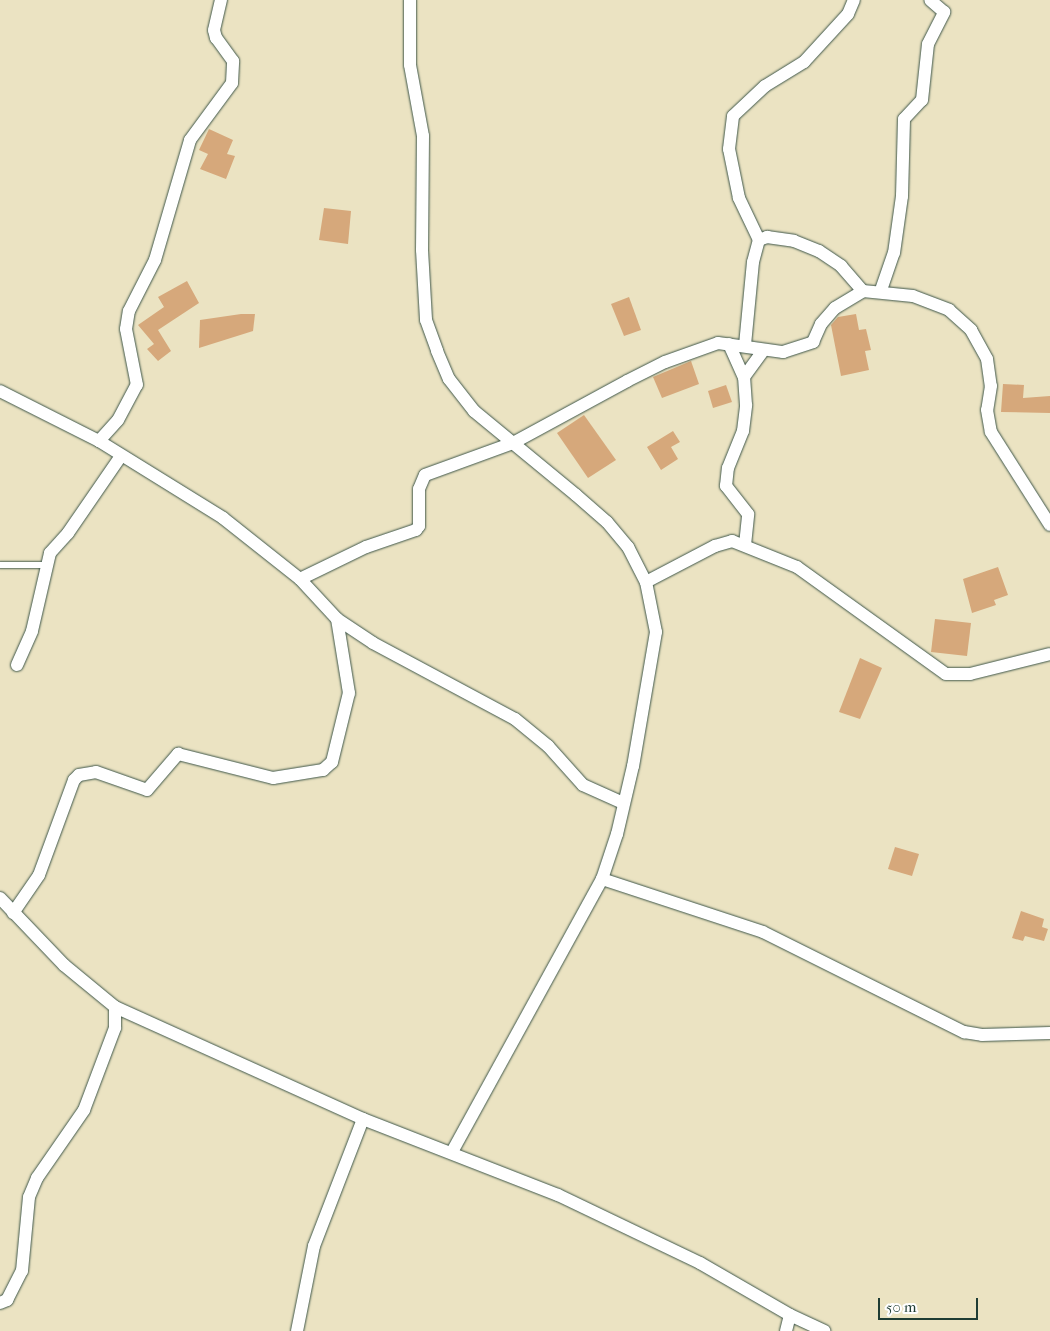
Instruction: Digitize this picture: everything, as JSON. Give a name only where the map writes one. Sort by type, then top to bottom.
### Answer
[{"type":"street","points":[[99,441],[118,420],[137,385],[126,329],[129,310],[155,260],[190,140],[232,84],[233,61],[216,38],[214,30],[221,0]]},
{"type":"street","points":[[410,0],[410,65],[423,136],[422,250],[426,320],[449,380],[474,411],[606,522],[628,547],[646,582],[656,632],[646,706],[617,834],[602,879],[452,1152]]},
{"type":"street","points":[[745,346],[753,262],[759,240],[739,198],[729,150],[733,116],[765,86],[804,62],[848,14],[854,0]]},
{"type":"street","points":[[881,290],[894,253],[902,196],[904,119],[922,100],[928,44],[944,12],[930,0]]},
{"type":"street","points":[[759,240],[767,237],[794,241],[819,251],[841,266],[863,290]]},
{"type":"street","points":[[300,579],[366,546],[416,530],[419,526],[421,481],[426,475],[513,443],[665,362],[718,343],[745,346],[763,351],[783,352],[813,342],[821,324],[835,308],[863,290],[881,290],[913,296],[949,310],[971,330],[987,359],[992,386],[987,410],[991,432],[1050,525]]},
{"type":"street","points":[[728,344],[744,377],[746,405],[743,431],[728,468],[726,486],[748,514],[745,545]]},
{"type":"street","points":[[744,377],[763,351]]},
{"type":"street","points":[[0,391],[99,441],[223,518],[300,579],[337,619],[373,643],[515,719],[548,746],[583,785],[623,803]]},
{"type":"street","points":[[16,665],[32,631],[50,553],[68,533],[121,456]]},
{"type":"street","points":[[646,582],[715,546],[732,541],[797,567],[946,674],[970,674],[1050,654]]},
{"type":"street","points":[[14,913],[39,874],[74,780],[79,775],[96,772],[147,790],[178,754],[273,778],[323,770],[332,762],[349,693],[337,619]]},
{"type":"street","points":[[602,879],[763,932],[964,1032],[982,1035],[1050,1033]]},
{"type":"street","points":[[0,898],[64,965],[115,1007],[363,1119],[452,1152],[558,1195],[700,1263],[790,1315],[825,1331]]},
{"type":"street","points":[[0,1303],[6,1300],[22,1271],[29,1197],[36,1178],[87,1102],[115,1028],[115,1007]]},
{"type":"street","points":[[297,1331],[314,1246],[363,1119]]},
{"type":"street","points":[[786,1331],[790,1315]]},
{"type":"lane","points":[[0,565],[46,565]]},
{"type":"building","points":[[209,129],[233,140],[227,154],[235,156],[226,179],[200,169],[208,154],[199,150]]},
{"type":"building","points":[[324,208],[351,211],[348,244],[319,240]]},
{"type":"building","points":[[187,281],[199,303],[158,330],[171,351],[158,361],[147,349],[154,344],[138,325],[164,307],[158,297]]},
{"type":"building","points":[[629,297],[641,330],[624,336],[611,304]]},
{"type":"building","points":[[241,314],[255,314],[253,331],[199,348],[200,320]]},
{"type":"building","points":[[856,314],[859,330],[866,329],[871,350],[865,351],[869,370],[841,376],[831,325],[838,317]]},
{"type":"building","points":[[691,361],[699,384],[662,398],[653,377]]},
{"type":"building","points":[[1003,384],[1024,385],[1023,398],[1050,396],[1050,413],[1001,412]]},
{"type":"building","points":[[726,385],[732,402],[713,408],[708,391]]},
{"type":"building","points":[[584,415],[616,460],[588,478],[557,433]]},
{"type":"building","points":[[673,431],[680,442],[671,447],[678,459],[661,470],[647,447]]},
{"type":"building","points":[[998,567],[1008,595],[994,600],[996,605],[972,613],[963,579]]},
{"type":"building","points":[[935,619],[971,623],[967,656],[931,652]]},
{"type":"building","points":[[860,658],[882,668],[860,719],[839,712]]},
{"type":"building","points":[[895,847],[919,854],[912,876],[888,869]]},
{"type":"building","points":[[1021,911],[1044,919],[1042,927],[1048,929],[1044,941],[1025,936],[1023,941],[1012,938]]}]
